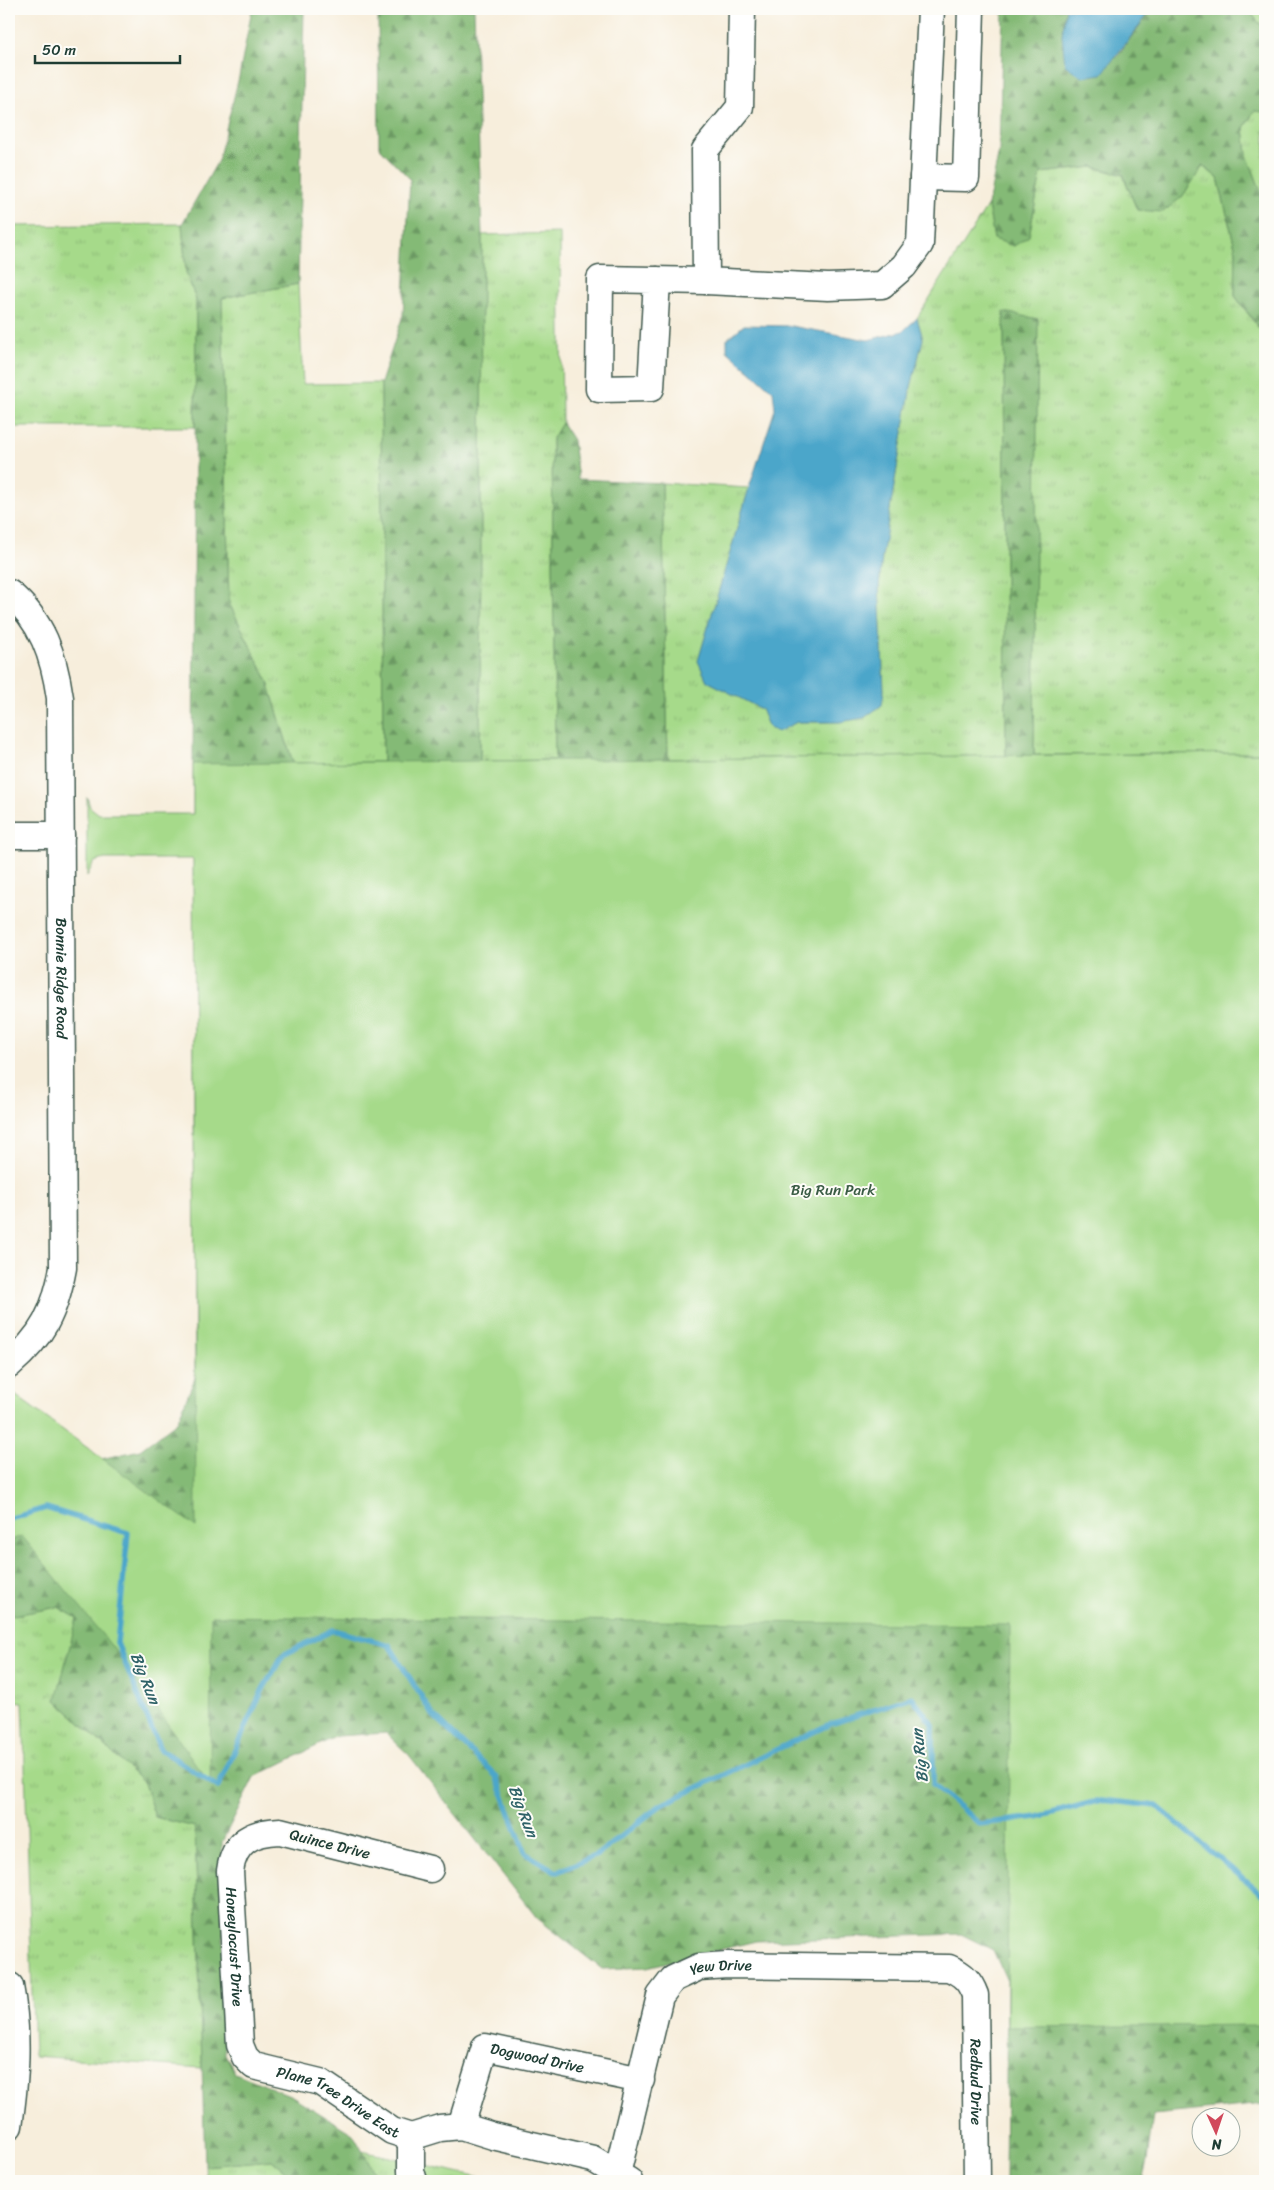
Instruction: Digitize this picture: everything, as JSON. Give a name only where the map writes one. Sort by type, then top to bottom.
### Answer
[{"type":"street","points":[[706,281],[705,150],[740,107],[742,9]]},
{"type":"street","points":[[657,280],[828,287],[882,285],[904,266],[920,244],[931,9]]},
{"type":"street","points":[[923,177],[966,178],[971,9]]},
{"type":"street","name":"Bonnie Ridge Road","points":[[16,598],[38,626],[49,648],[57,673],[60,698],[63,1268],[52,1313],[40,1333],[17,1358]]},
{"type":"street","points":[[9,835],[61,835]]},
{"type":"street","name":"Quince Drive","points":[[236,1850],[240,1844],[258,1834],[280,1831],[430,1869]]},
{"type":"street","name":"Honeylocust Drive","points":[[236,1850],[230,1871],[240,2045]]},
{"type":"street","name":"Yew Drive","points":[[623,2178],[641,2080],[660,1996],[672,1979],[698,1967],[727,1965],[949,1968],[961,1974],[971,1984]]},
{"type":"street","name":"Redbud Drive","points":[[971,1984],[976,1995],[977,2181]]},
{"type":"street","points":[[9,1986],[16,2018],[16,2077],[9,2126]]},
{"type":"street","name":"Plane Tree Drive East","points":[[240,2045],[245,2057],[254,2066],[320,2082],[392,2132],[411,2137],[440,2128],[461,2126],[494,2136],[592,2159],[623,2178]]},
{"type":"street","name":"Dogwood Drive","points":[[461,2126],[485,2047],[641,2080]]},
{"type":"street","points":[[411,2137],[411,2171],[414,2181]]},
{"type":"green space","name":"Big Run Park","points":[[252,9],[304,9],[298,284],[222,298],[229,603],[268,682],[293,763],[383,762],[381,383],[403,315],[410,179],[379,147],[378,9],[474,9],[482,235],[480,761],[555,760],[552,440],[562,423],[573,440],[578,479],[662,483],[668,759],[1006,756],[1004,312],[1038,319],[1034,755],[1265,753],[1265,2104],[1224,2108],[1192,2108],[1192,2111],[1153,2115],[1147,2161],[1142,2181],[1005,2181],[1007,1981],[993,1950],[961,1934],[756,1941],[647,1967],[602,1969],[537,1918],[409,1755],[386,1733],[337,1736],[254,1777],[222,1842],[225,2054],[235,2073],[292,2096],[353,2134],[374,2172],[368,2181],[297,2181],[272,2160],[205,2166],[195,1827],[155,1817],[144,1783],[56,1700],[77,1618],[58,1607],[9,1616],[9,1399],[15,1395],[101,1459],[140,1450],[177,1422],[195,1378],[193,764],[196,300],[186,272],[182,224],[218,161],[239,77]]},
{"type":"green space","points":[[1003,9],[1066,9],[1062,35],[1116,58],[1152,9],[1247,9],[1265,29],[1265,112],[1254,111],[1244,128],[1247,155],[1265,202],[1265,329],[1261,330],[1235,296],[1236,251],[1218,178],[1203,166],[1182,197],[1163,212],[1137,210],[1123,174],[1093,167],[1041,173],[1029,236],[1014,246],[994,239],[988,205],[999,151]]},
{"type":"green space","points":[[1247,9],[1265,9],[1265,29]]},
{"type":"green space","points":[[1254,111],[1265,112],[1265,202],[1247,155],[1244,128]]},
{"type":"green space","points":[[1202,166],[1218,178],[1236,251],[1235,296],[1260,330],[1265,329],[1265,753],[1034,756],[1037,319],[1004,313],[1006,756],[668,759],[662,483],[749,488],[698,661],[707,681],[761,709],[769,728],[778,731],[797,722],[840,722],[884,691],[879,587],[882,557],[910,391],[923,339],[917,318],[988,205],[994,239],[1029,236],[1041,173],[1093,167],[1123,175],[1137,210],[1182,197]]},
{"type":"green space","points":[[182,224],[186,272],[196,300],[195,427],[9,427],[9,226]]},
{"type":"green space","points":[[560,233],[562,423],[552,440],[555,760],[480,761],[482,235]]},
{"type":"green space","points":[[298,284],[303,384],[381,383],[383,762],[293,763],[268,682],[229,603],[222,298]]},
{"type":"green space","name":"Big Run Park","points":[[1265,753],[1265,2025],[1007,2027],[1010,1625],[211,1616],[210,1784],[118,1654],[22,1536],[9,1541],[9,1399],[15,1395],[196,1527],[193,859],[105,859],[94,862],[87,876],[87,797],[90,807],[99,814],[193,814],[193,764]]},
{"type":"green space","points":[[58,1607],[78,1618],[56,1700],[144,1783],[155,1817],[195,1827],[202,2068],[34,2056],[23,1702],[9,1701],[9,1616]]},
{"type":"green space","points":[[362,2151],[498,2181],[368,2181],[374,2172]]},
{"type":"green space","points":[[272,2160],[297,2181],[206,2181],[205,2166]]},
{"type":"water","points":[[1066,9],[1152,9],[1102,74],[1082,77],[1065,65],[1062,35]]},
{"type":"water","points":[[917,318],[923,339],[910,391],[882,557],[879,587],[884,691],[882,705],[864,718],[840,722],[797,722],[778,732],[769,728],[761,709],[707,681],[698,661],[749,488],[775,409],[773,391],[727,351],[727,339],[744,325],[791,326],[868,340],[903,331]]},
{"type":"waterway","name":"Big Run","points":[[9,1519],[46,1508],[128,1533],[117,1643],[160,1749],[218,1787],[263,1689],[283,1655],[333,1630],[389,1645],[433,1715],[496,1776],[525,1853],[557,1872],[597,1855],[661,1805],[828,1725],[912,1697],[933,1725],[933,1785],[980,1824],[1037,1817],[1101,1800],[1157,1806],[1265,1897]]}]
